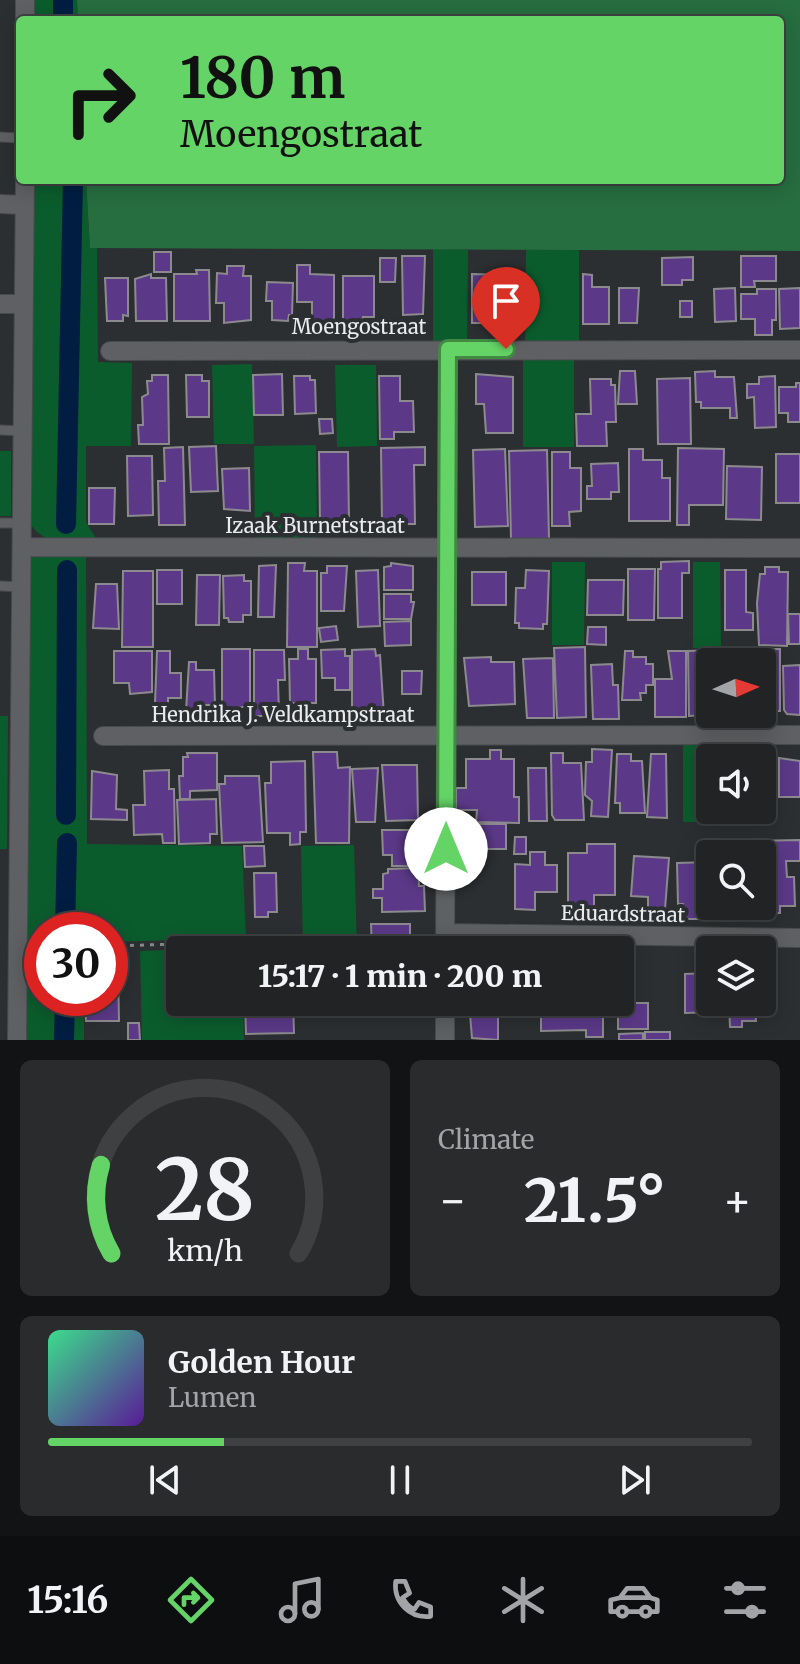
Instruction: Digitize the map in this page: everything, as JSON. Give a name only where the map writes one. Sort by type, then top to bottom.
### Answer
[{"type":"street","points":[[17,1040],[25,184]]},
{"type":"street","points":[[0,204],[24,205]]},
{"type":"street","points":[[0,304],[23,304]]},
{"type":"street","points":[[446,936],[448,349]]},
{"type":"street","name":"Moengostraat","points":[[110,351],[800,350]]},
{"type":"street","name":"Izaak Burnetstraat","points":[[23,547],[800,548]]},
{"type":"street","name":"Hendrika J. Veldkampstraat","points":[[103,736],[800,735]]},
{"type":"street","name":"Eduardstraat","points":[[634,940],[800,938]]},
{"type":"street","points":[[445,1016],[445,1040]]},
{"type":"lane","points":[[0,430],[23,431]]},
{"type":"lane","points":[[0,523],[22,523]]},
{"type":"lane","points":[[0,586],[22,587]]},
{"type":"path","points":[[128,945],[166,944]]},
{"type":"green space","points":[[33,0],[77,0],[78,16],[33,16]]},
{"type":"green space","points":[[77,0],[800,0],[800,251],[90,248],[86,184],[784,184],[784,16],[78,16]]},
{"type":"green space","points":[[33,184],[86,184],[90,248],[97,248],[98,362],[132,363],[131,446],[86,446],[86,522],[97,540],[68,542],[50,539],[35,530],[29,522]]},
{"type":"green space","points":[[433,249],[468,250],[467,341],[433,341]]},
{"type":"green space","points":[[526,250],[579,250],[579,345],[525,344]]},
{"type":"green space","points":[[523,357],[574,357],[574,447],[523,447]]},
{"type":"green space","points":[[252,364],[254,444],[214,444],[212,365]]},
{"type":"green space","points":[[335,365],[376,365],[377,446],[337,447]]},
{"type":"green space","points":[[316,445],[317,539],[255,539],[254,446]]},
{"type":"green space","points":[[0,451],[11,451],[11,516],[0,516]]},
{"type":"green space","points":[[86,553],[87,844],[242,846],[246,936],[166,936],[166,940],[128,941],[128,912],[25,912],[30,559],[35,556]]},
{"type":"green space","points":[[552,562],[585,562],[584,645],[552,645]]},
{"type":"green space","points":[[693,562],[720,562],[721,648],[693,648]]},
{"type":"green space","points":[[0,716],[8,716],[7,849],[0,849]]},
{"type":"green space","points":[[747,741],[747,744],[696,744],[696,822],[683,822],[683,742]]},
{"type":"green space","points":[[354,845],[357,936],[303,936],[301,846]]},
{"type":"green space","points":[[166,950],[166,1016],[243,1016],[244,1040],[142,1040],[140,951]]},
{"type":"green space","points":[[25,1016],[84,1016],[84,1040],[24,1040]]},
{"type":"building","points":[[154,252],[171,252],[171,272],[154,272]]},
{"type":"building","points":[[402,256],[425,256],[423,314],[403,315]]},
{"type":"building","points":[[741,256],[776,256],[776,281],[754,281],[755,287],[741,287]]},
{"type":"building","points":[[693,257],[693,280],[682,280],[682,285],[662,285],[662,258]]},
{"type":"building","points":[[380,258],[396,258],[395,282],[380,282]]},
{"type":"building","points":[[297,265],[310,265],[310,274],[334,275],[334,322],[312,322],[312,302],[297,302]]},
{"type":"building","points":[[227,266],[244,266],[243,276],[251,276],[251,320],[224,323],[224,303],[216,303],[217,273],[227,274]]},
{"type":"building","points":[[196,270],[209,270],[210,321],[174,321],[174,274],[197,274]]},
{"type":"building","points":[[151,274],[151,278],[166,278],[167,321],[136,321],[135,279]]},
{"type":"building","points":[[472,274],[506,275],[506,317],[491,317],[491,323],[472,323]]},
{"type":"building","points":[[583,274],[592,275],[592,287],[609,287],[609,324],[583,324]]},
{"type":"building","points":[[343,276],[374,276],[374,317],[363,317],[363,322],[343,322]]},
{"type":"building","points":[[105,278],[128,278],[128,316],[123,315],[123,321],[107,321]]},
{"type":"building","points":[[267,282],[293,283],[292,315],[289,315],[288,321],[272,320],[272,301],[266,301]]},
{"type":"building","points":[[619,288],[639,288],[637,323],[619,323]]},
{"type":"building","points":[[735,288],[736,321],[715,322],[714,289]]},
{"type":"building","points":[[800,288],[800,328],[780,329],[779,289]]},
{"type":"building","points":[[757,289],[776,289],[776,320],[772,320],[772,335],[755,335],[755,319],[741,319],[741,294],[757,294]]},
{"type":"building","points":[[680,301],[692,301],[692,317],[680,317]]},
{"type":"building","points":[[620,371],[635,371],[637,404],[618,404]]},
{"type":"building","points":[[715,371],[715,377],[734,377],[737,418],[730,418],[730,408],[701,408],[701,402],[696,402],[695,372]]},
{"type":"building","points":[[282,374],[283,415],[254,415],[253,375]]},
{"type":"building","points":[[476,374],[513,377],[513,433],[486,433],[484,404],[476,404]]},
{"type":"building","points":[[152,375],[168,375],[169,444],[139,444],[138,425],[143,425],[142,397],[148,394],[147,381],[152,381]]},
{"type":"building","points":[[186,375],[202,375],[202,381],[209,381],[209,417],[187,417]]},
{"type":"building","points":[[294,376],[310,376],[310,380],[315,380],[316,413],[295,414]]},
{"type":"building","points":[[379,376],[400,376],[400,401],[413,401],[414,432],[394,432],[394,439],[380,439]]},
{"type":"building","points":[[775,376],[776,427],[755,428],[754,397],[747,398],[747,384],[759,384],[759,377]]},
{"type":"building","points":[[690,378],[691,444],[658,444],[657,379]]},
{"type":"building","points":[[590,379],[611,379],[611,385],[615,385],[616,422],[606,422],[607,446],[577,446],[576,414],[591,414]]},
{"type":"building","points":[[796,383],[800,383],[800,422],[788,422],[788,413],[779,413],[779,387],[796,387]]},
{"type":"building","points":[[319,419],[332,419],[333,433],[320,434]]},
{"type":"building","points":[[216,446],[218,491],[191,492],[189,447]]},
{"type":"building","points":[[183,447],[185,525],[159,525],[158,481],[165,481],[164,448]]},
{"type":"building","points":[[425,447],[425,465],[414,465],[415,524],[382,524],[381,448]]},
{"type":"building","points":[[678,448],[724,449],[723,505],[689,505],[689,525],[677,525]]},
{"type":"building","points":[[505,449],[508,526],[475,527],[473,450]]},
{"type":"building","points":[[629,449],[643,449],[643,460],[662,460],[662,478],[670,478],[670,521],[629,521]]},
{"type":"building","points":[[547,450],[549,539],[511,539],[509,451]]},
{"type":"building","points":[[319,452],[348,452],[349,521],[320,522]]},
{"type":"building","points":[[552,452],[570,452],[570,468],[581,468],[581,511],[569,512],[570,526],[552,526]]},
{"type":"building","points":[[776,454],[800,454],[800,503],[776,503]]},
{"type":"building","points":[[127,456],[152,456],[153,515],[128,516]]},
{"type":"building","points":[[618,463],[619,492],[611,492],[611,499],[587,499],[587,486],[592,486],[591,464]]},
{"type":"building","points":[[727,466],[762,467],[761,520],[726,519]]},
{"type":"building","points":[[249,468],[250,511],[224,509],[222,469]]},
{"type":"building","points":[[89,488],[115,488],[114,524],[89,524]]},
{"type":"building","points":[[689,561],[689,573],[682,573],[682,618],[658,618],[658,569],[661,569],[661,562]]},
{"type":"building","points":[[288,563],[305,563],[304,571],[317,571],[317,647],[287,647]]},
{"type":"building","points":[[391,563],[413,566],[413,590],[384,590],[384,567],[391,566]]},
{"type":"building","points":[[276,565],[274,617],[258,617],[259,566]]},
{"type":"building","points":[[327,566],[347,566],[344,611],[321,611],[321,573],[327,573]]},
{"type":"building","points":[[765,567],[779,567],[779,572],[788,572],[787,646],[759,645],[757,603],[760,574],[765,574]]},
{"type":"building","points":[[628,569],[655,569],[654,620],[628,620]]},
{"type":"building","points":[[157,570],[182,570],[182,604],[157,604]]},
{"type":"building","points":[[378,570],[380,626],[358,627],[356,571]]},
{"type":"building","points":[[526,570],[549,571],[547,624],[543,624],[543,629],[519,628],[519,623],[515,623],[516,588],[525,588]]},
{"type":"building","points":[[725,570],[746,570],[746,612],[753,613],[753,630],[725,630]]},
{"type":"building","points":[[123,571],[153,571],[153,647],[122,647]]},
{"type":"building","points":[[472,572],[506,572],[506,605],[472,605]]},
{"type":"building","points":[[197,575],[220,575],[219,625],[196,625]]},
{"type":"building","points":[[244,575],[244,581],[251,581],[251,615],[243,615],[243,622],[229,622],[228,618],[224,618],[223,576]]},
{"type":"building","points":[[588,580],[624,580],[623,615],[587,615]]},
{"type":"building","points":[[96,584],[117,584],[119,629],[93,628]]},
{"type":"building","points":[[384,594],[411,594],[411,602],[414,602],[411,619],[384,619]]},
{"type":"building","points":[[788,614],[800,614],[800,644],[789,644]]},
{"type":"building","points":[[411,621],[411,645],[385,646],[384,622]]},
{"type":"building","points":[[336,626],[338,640],[321,642],[319,628]]},
{"type":"building","points":[[588,627],[606,627],[606,645],[587,644]]},
{"type":"building","points":[[585,647],[586,717],[557,718],[554,648]]},
{"type":"building","points":[[222,649],[250,649],[250,706],[222,710]]},
{"type":"building","points":[[298,649],[308,649],[308,659],[316,659],[316,703],[290,703],[289,659],[298,659]]},
{"type":"building","points":[[345,649],[345,656],[350,656],[350,690],[335,690],[335,678],[322,678],[321,650]]},
{"type":"building","points":[[375,649],[376,656],[380,655],[384,716],[352,717],[352,650]]},
{"type":"building","points":[[776,649],[780,649],[780,711],[776,711]]},
{"type":"building","points":[[254,650],[284,650],[285,680],[278,680],[279,716],[254,716]]},
{"type":"building","points":[[114,651],[152,651],[152,692],[130,694],[129,683],[114,683]]},
{"type":"building","points":[[157,651],[170,651],[170,673],[181,673],[181,698],[168,698],[168,704],[155,703]]},
{"type":"building","points":[[625,651],[633,651],[633,657],[646,657],[646,664],[653,664],[653,685],[646,685],[646,693],[640,693],[641,700],[622,700]]},
{"type":"building","points":[[668,651],[686,651],[686,717],[655,717],[655,679],[672,679]]},
{"type":"building","points":[[688,651],[696,651],[696,716],[689,716]]},
{"type":"building","points":[[491,657],[491,662],[514,662],[515,704],[469,706],[464,658]]},
{"type":"building","points":[[553,658],[554,718],[527,718],[523,659]]},
{"type":"building","points":[[189,662],[196,662],[196,670],[214,670],[215,705],[206,705],[206,710],[186,711]]},
{"type":"building","points":[[612,664],[613,685],[618,685],[619,719],[593,719],[591,665]]},
{"type":"building","points":[[800,665],[800,715],[787,714],[784,710],[783,666]]},
{"type":"building","points":[[402,671],[422,671],[421,694],[402,694]]},
{"type":"building","points":[[592,749],[612,750],[608,817],[591,816],[592,801],[585,795],[586,762],[592,762]]},
{"type":"building","points":[[490,750],[501,750],[501,759],[514,759],[514,797],[519,797],[519,823],[476,822],[477,810],[456,810],[456,788],[466,788],[466,759],[490,759]]},
{"type":"building","points":[[313,752],[337,752],[338,768],[350,767],[349,843],[316,843]]},
{"type":"building","points":[[187,753],[217,753],[217,790],[190,791],[190,799],[180,799],[179,776],[183,776],[183,757],[188,757]]},
{"type":"building","points":[[551,753],[563,753],[563,763],[581,763],[584,820],[555,820],[552,815]]},
{"type":"building","points":[[617,754],[631,754],[631,761],[642,761],[645,813],[620,813],[620,803],[615,803]]},
{"type":"building","points":[[651,754],[666,754],[667,818],[647,817]]},
{"type":"building","points":[[779,758],[800,761],[800,797],[779,797]]},
{"type":"building","points":[[305,761],[306,832],[300,832],[300,844],[290,845],[290,833],[267,833],[265,783],[271,783],[271,762]]},
{"type":"building","points":[[382,765],[417,765],[418,820],[386,821]]},
{"type":"building","points":[[378,768],[375,822],[356,822],[352,769]]},
{"type":"building","points":[[528,768],[546,768],[547,821],[529,821]]},
{"type":"building","points":[[169,770],[169,789],[174,789],[175,843],[163,843],[162,834],[134,835],[133,805],[145,805],[144,771]]},
{"type":"building","points":[[92,771],[117,775],[116,809],[127,810],[127,820],[91,819]]},
{"type":"building","points":[[225,776],[259,776],[263,842],[222,843],[219,784],[225,784]]},
{"type":"building","points":[[216,799],[217,834],[210,834],[210,843],[179,844],[177,800]]},
{"type":"building","points":[[473,824],[506,824],[506,849],[473,849]]},
{"type":"building","points":[[382,830],[410,830],[408,866],[392,866],[392,855],[383,855]]},
{"type":"building","points":[[515,837],[526,837],[526,854],[514,854]]},
{"type":"building","points":[[776,840],[800,840],[800,861],[786,861],[787,877],[794,877],[795,906],[780,906],[780,913],[776,913]]},
{"type":"building","points":[[587,844],[615,844],[615,895],[594,895],[594,912],[568,912],[568,853],[587,853]]},
{"type":"building","points":[[244,846],[264,846],[265,866],[245,867]]},
{"type":"building","points":[[530,852],[545,852],[545,865],[557,865],[557,892],[535,892],[535,910],[515,909],[515,864],[530,865]]},
{"type":"building","points":[[634,856],[669,858],[665,909],[648,908],[648,897],[631,896]]},
{"type":"building","points":[[696,862],[696,919],[683,919],[683,904],[678,904],[677,863]]},
{"type":"building","points":[[418,868],[419,886],[424,886],[425,911],[382,912],[382,898],[373,898],[373,889],[383,889],[383,874],[388,873],[388,869]]},
{"type":"building","points":[[254,873],[276,873],[277,912],[268,912],[268,917],[255,917]]},
{"type":"building","points":[[371,924],[410,924],[410,936],[371,936]]},
{"type":"building","points":[[685,974],[696,974],[696,1013],[685,1013]]},
{"type":"building","points":[[634,1003],[648,1003],[648,1029],[618,1029],[618,1016],[634,1016]]},
{"type":"building","points":[[86,1016],[119,1016],[119,1021],[86,1021]]},
{"type":"building","points":[[245,1016],[293,1016],[294,1033],[246,1034]]},
{"type":"building","points":[[470,1016],[498,1016],[498,1040],[472,1038]]},
{"type":"building","points":[[541,1016],[603,1016],[603,1037],[586,1037],[586,1030],[541,1031]]},
{"type":"building","points":[[730,1016],[756,1016],[756,1021],[742,1021],[742,1027],[730,1027]]},
{"type":"building","points":[[128,1023],[139,1023],[140,1040],[128,1040]]},
{"type":"building","points":[[645,1032],[670,1032],[670,1040],[645,1040]]},
{"type":"building","points":[[643,1033],[643,1040],[619,1040],[619,1034]]},
{"type":"waterway","points":[[63,0],[63,16]]},
{"type":"waterway","points":[[66,524],[73,184]]},
{"type":"waterway","points":[[66,815],[67,570]]},
{"type":"waterway","points":[[65,912],[67,843]]},
{"type":"waterway","points":[[64,1040],[65,1016]]},
{"type":"route","points":[[446,849],[448,349],[506,349]]}]
